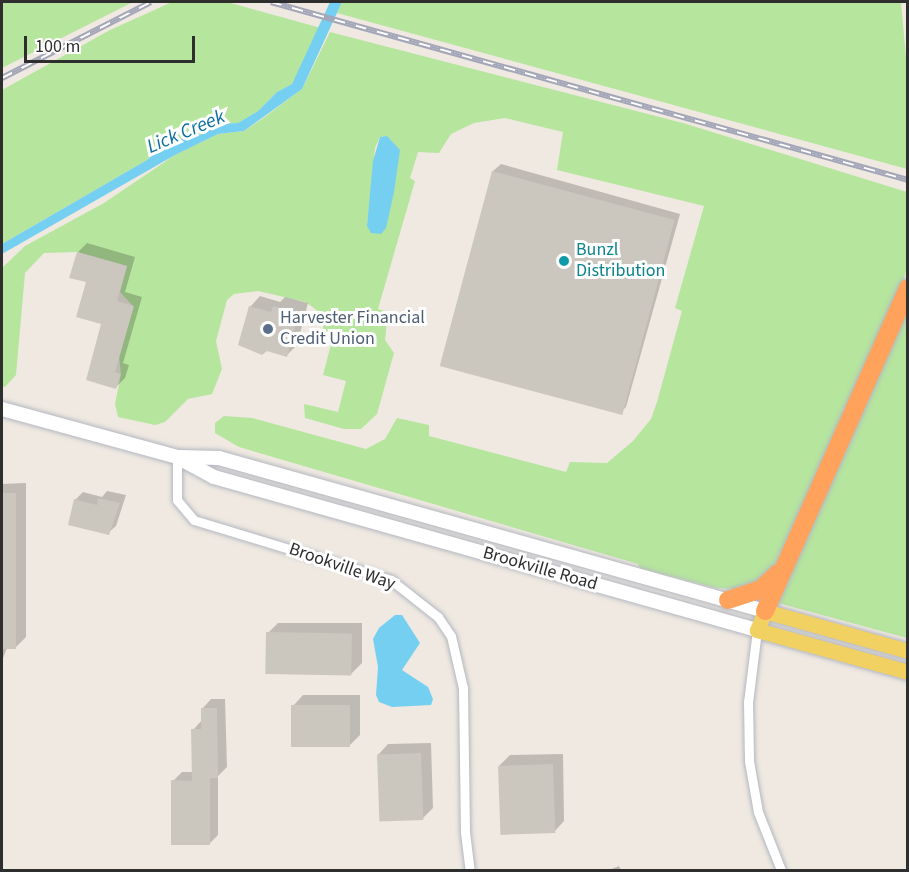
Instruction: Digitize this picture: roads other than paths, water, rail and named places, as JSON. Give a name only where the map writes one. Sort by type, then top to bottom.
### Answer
[{"type":"highway","points":[[765,610],[908,288]]},
{"type":"highway","points":[[728,600],[761,589],[783,567]]},
{"type":"main road","name":"Brookville Road","points":[[2,409],[177,457],[214,477],[908,672]]},
{"type":"main road","name":"Brookville Road","points":[[177,457],[219,458],[908,651]]},
{"type":"main road","points":[[757,630],[765,610]]},
{"type":"street","name":"Brookville Way","points":[[177,457],[177,500],[194,520],[391,580],[417,597],[445,626],[459,661],[463,688],[465,832],[470,870]]},
{"type":"street","points":[[757,630],[748,702],[748,762],[764,830],[781,870]]},
{"type":"water","name":"Lick Creek","points":[[330,2],[342,2],[302,89],[244,131],[218,134],[175,155],[2,254],[2,244],[147,160],[170,141],[200,135],[219,124],[238,123],[258,111],[277,92],[292,84]]},
{"type":"water","points":[[387,136],[400,150],[394,192],[386,228],[381,234],[371,233],[367,226],[373,161],[380,137]]},
{"type":"water","points":[[395,615],[402,615],[420,643],[402,670],[428,687],[433,699],[431,705],[392,707],[379,702],[376,695],[378,667],[373,639],[379,628]]},
{"type":"railway","points":[[2,78],[151,2]]},
{"type":"railway","points":[[271,2],[908,180]]},
{"type":"place","name":"Bunzl Distribution","points":[[564,261]]},
{"type":"place","name":"Harvester Financial Credit Union","points":[[268,329]]}]
